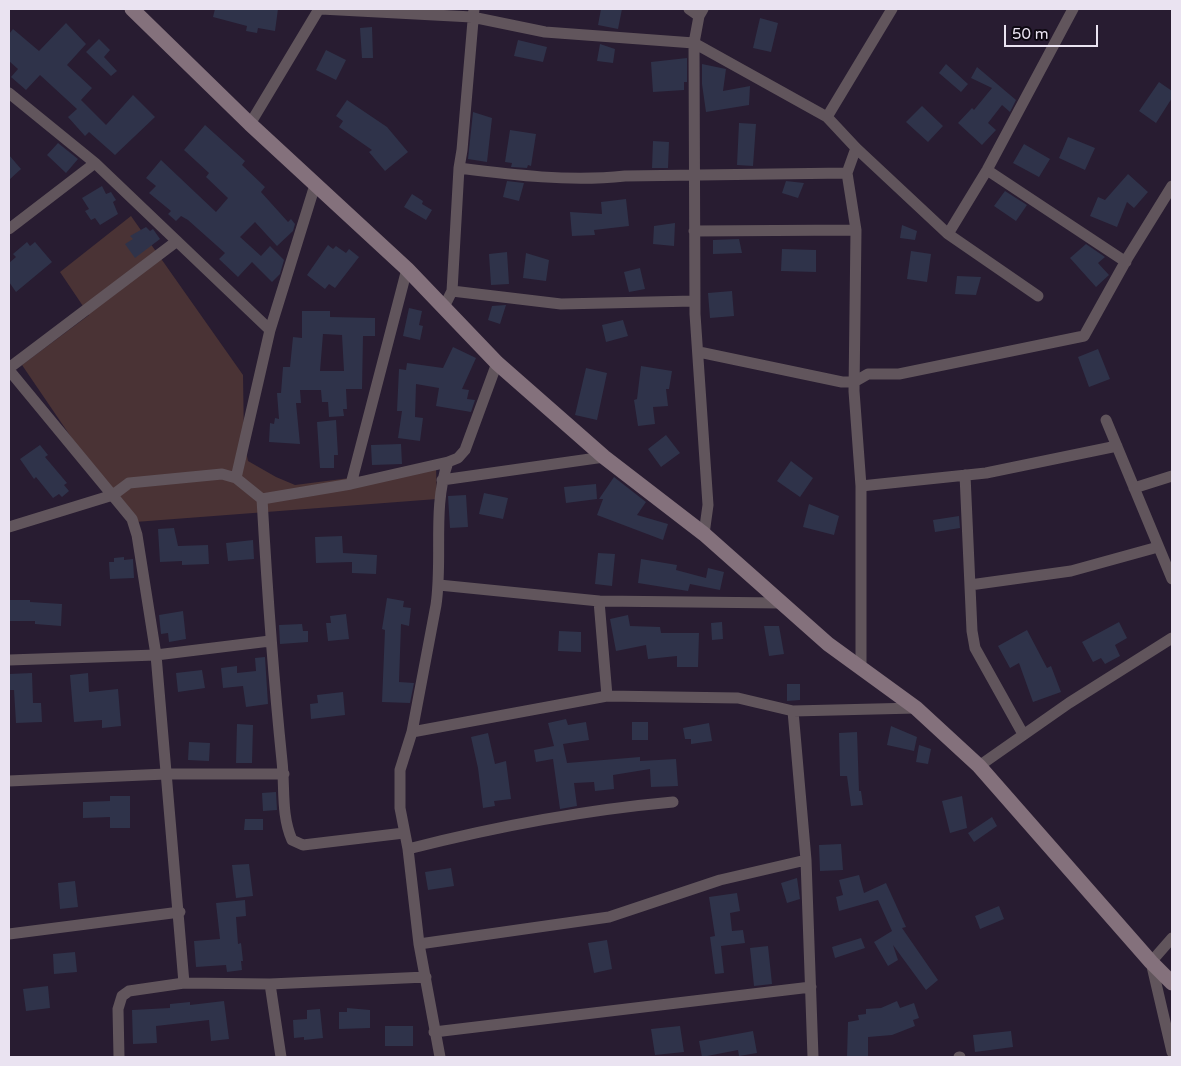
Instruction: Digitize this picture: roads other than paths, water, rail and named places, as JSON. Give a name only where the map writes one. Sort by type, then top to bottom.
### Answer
[{"type":"street","points":[[132,9],[314,185],[407,269],[497,363],[604,457],[704,534],[828,644],[916,708],[979,766],[1151,962],[1172,983]]},
{"type":"street","points":[[250,124],[320,9],[473,13],[545,32],[694,43],[827,117],[856,148],[948,234],[1038,296]]},
{"type":"street","points":[[689,9],[701,13],[694,43],[694,301],[708,505],[704,534]]},
{"type":"street","points":[[827,117],[892,9]]},
{"type":"street","points":[[948,234],[987,170],[1073,9]]},
{"type":"street","points":[[444,307],[452,291],[459,168],[473,13]]},
{"type":"street","points":[[9,94],[94,162],[270,330]]},
{"type":"street","points":[[856,148],[847,173],[856,230],[854,382],[861,486],[861,667]]},
{"type":"street","points":[[9,229],[94,162]]},
{"type":"street","points":[[459,168],[531,177],[587,179],[694,175],[847,173]]},
{"type":"street","points":[[987,170],[1126,262]]},
{"type":"street","points":[[236,478],[270,330],[314,185]]},
{"type":"street","points":[[699,352],[842,382],[854,382],[868,374],[899,374],[1084,336],[1172,186]]},
{"type":"street","points":[[694,231],[856,230]]},
{"type":"street","points":[[177,241],[9,369],[132,519],[137,535],[156,654],[180,912],[184,983]]},
{"type":"street","points":[[351,484],[407,269]]},
{"type":"street","points":[[452,291],[560,304],[694,301]]},
{"type":"street","points":[[262,499],[351,484],[448,462],[458,458],[465,450],[497,363]]},
{"type":"street","points":[[1106,420],[1172,579]]},
{"type":"street","points":[[861,486],[965,475],[1117,446]]},
{"type":"street","points":[[442,480],[604,457]]},
{"type":"street","points":[[440,1057],[419,944],[408,849],[400,808],[400,770],[412,732],[439,585],[442,480],[448,462]]},
{"type":"street","points":[[9,527],[113,495],[129,483],[222,474],[236,478],[262,499],[270,640],[284,774],[285,825],[292,840],[303,845],[404,833]]},
{"type":"street","points":[[965,475],[975,648],[1023,734]]},
{"type":"street","points":[[1134,488],[1172,476]]},
{"type":"street","points":[[970,585],[1071,571],[1158,548]]},
{"type":"street","points":[[439,585],[599,601],[782,603]]},
{"type":"street","points":[[599,601],[606,696]]},
{"type":"street","points":[[979,766],[1023,734],[1172,638]]},
{"type":"street","points":[[9,660],[156,654],[270,640]]},
{"type":"street","points":[[412,732],[606,696],[738,698],[793,711],[916,708]]},
{"type":"street","points":[[793,711],[806,860],[813,1057]]},
{"type":"street","points":[[9,781],[166,774],[284,774]]},
{"type":"street","points":[[408,849],[482,830],[625,806],[673,802]]},
{"type":"street","points":[[419,944],[608,917],[720,880],[806,860]]},
{"type":"street","points":[[9,934],[180,912]]},
{"type":"street","points":[[1151,962],[1172,938]]},
{"type":"street","points":[[1151,962],[1172,1052]]},
{"type":"street","points":[[119,1057],[118,1008],[122,996],[129,991],[184,983],[270,984],[426,976]]},
{"type":"street","points":[[270,984],[281,1057]]},
{"type":"street","points":[[434,1032],[810,987]]}]
